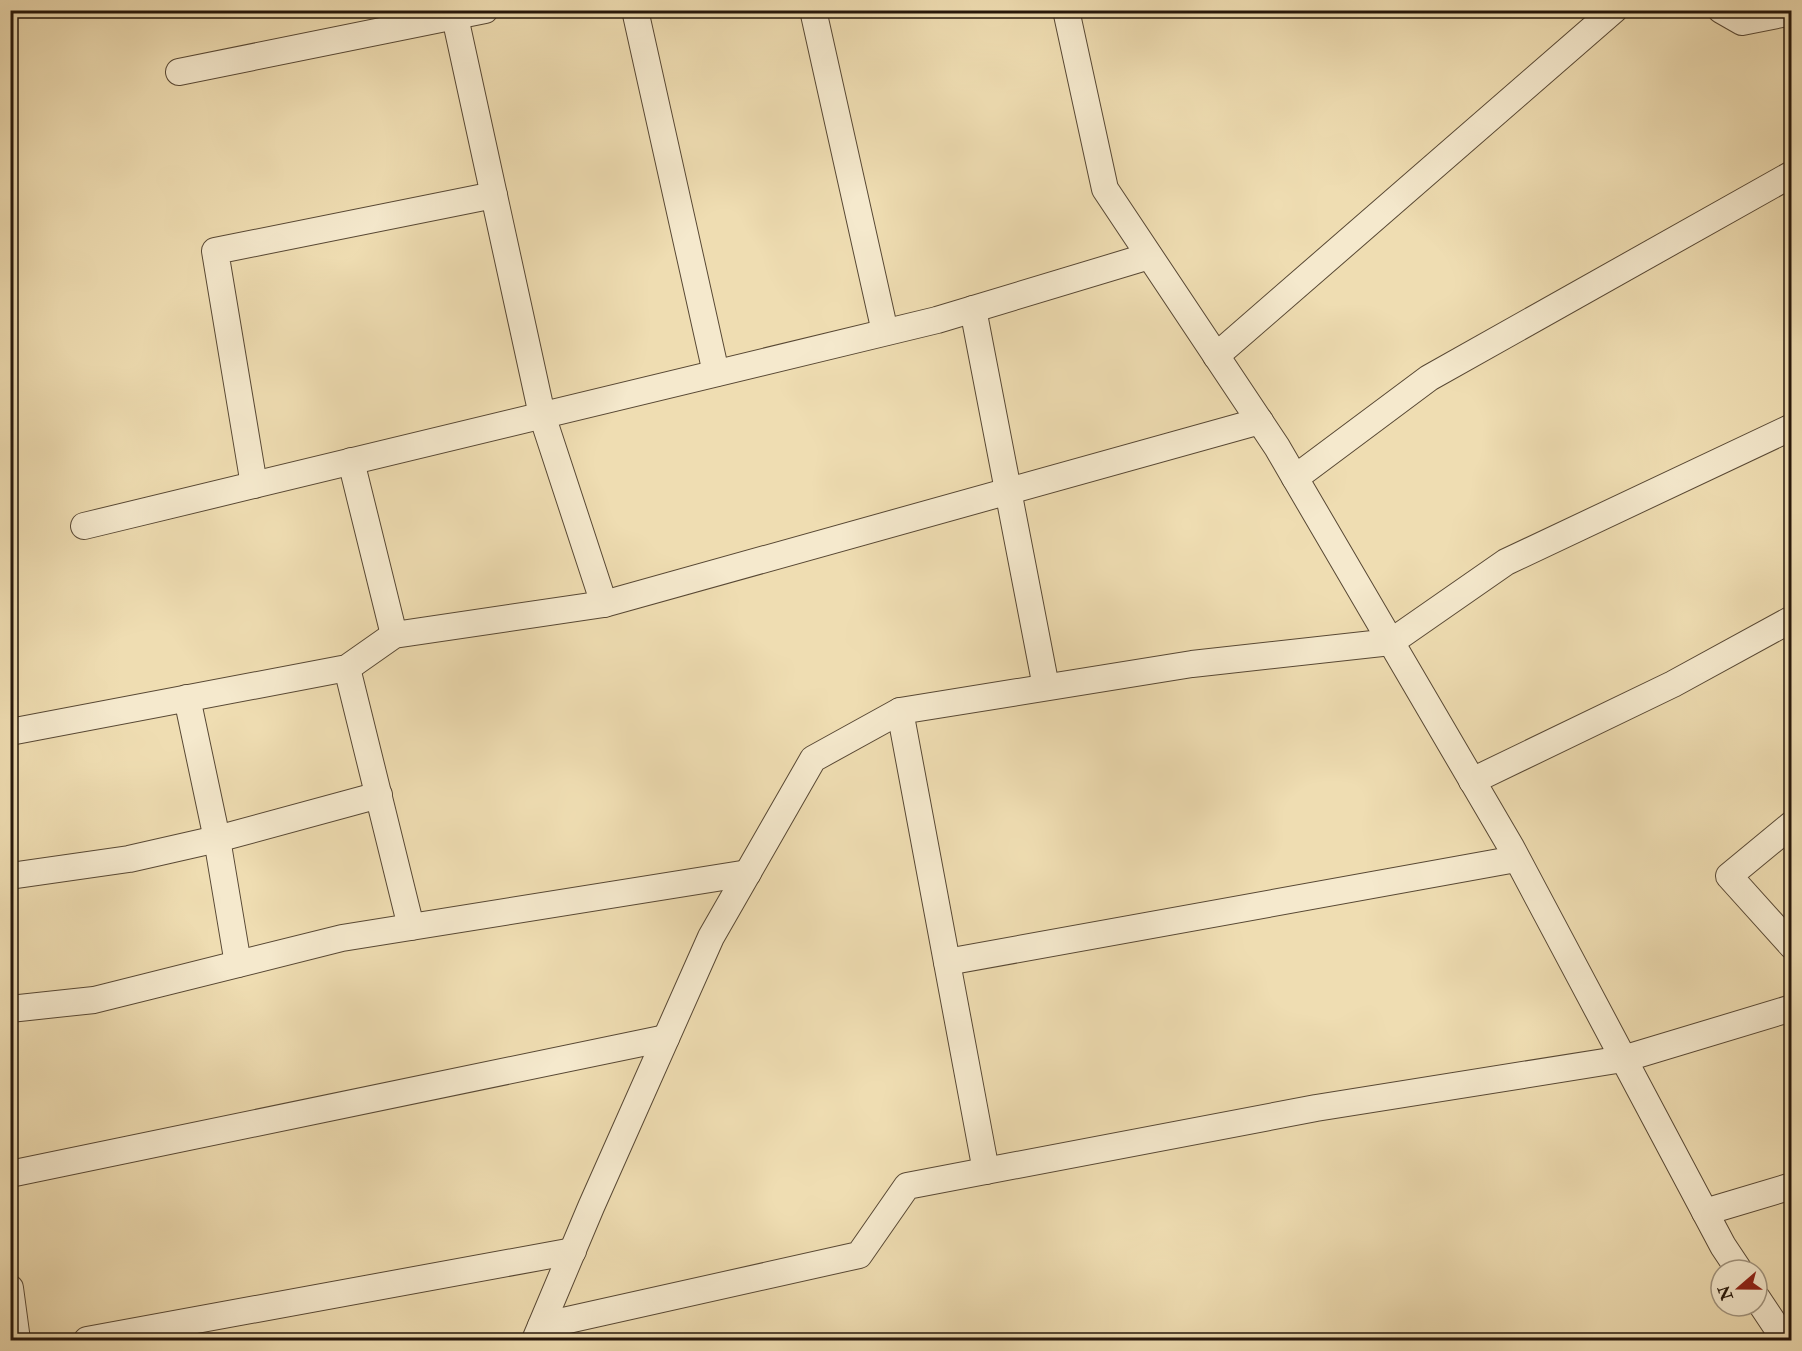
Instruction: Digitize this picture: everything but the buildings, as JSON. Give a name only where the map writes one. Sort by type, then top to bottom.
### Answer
[{"type":"street","points":[[179,72],[485,10]]},
{"type":"street","points":[[635,10],[716,373]]},
{"type":"street","points":[[813,10],[885,332]]},
{"type":"street","points":[[1066,10],[1105,189],[1260,421],[1295,478],[1516,859],[1731,1258]]},
{"type":"street","points":[[1216,356],[1614,10]]},
{"type":"street","points":[[1721,10],[1742,22],[1791,12]]},
{"type":"street","points":[[455,17],[542,415],[604,604]]},
{"type":"street","points":[[1295,478],[1429,378],[1791,174]]},
{"type":"street","points":[[254,485],[215,251],[494,195]]},
{"type":"street","points":[[84,526],[885,332],[973,309],[1149,256]]},
{"type":"street","points":[[973,309],[1046,687]]},
{"type":"street","points":[[10,732],[347,668],[394,635],[604,604],[1260,421]]},
{"type":"street","points":[[538,1333],[711,937],[813,759],[900,711],[1192,664],[1391,642],[1506,562],[1791,427]]},
{"type":"street","points":[[351,461],[394,635]]},
{"type":"street","points":[[1472,781],[1673,684],[1791,619]]},
{"type":"street","points":[[347,668],[411,927]]},
{"type":"street","points":[[188,698],[217,839],[238,964]]},
{"type":"street","points":[[900,711],[986,1171]]},
{"type":"street","points":[[10,876],[129,859],[217,839],[379,795]]},
{"type":"street","points":[[1791,824],[1729,876],[1791,946]]},
{"type":"street","points":[[947,962],[1516,859]]},
{"type":"street","points":[[10,1009],[94,1000],[342,938],[748,873]]},
{"type":"street","points":[[538,1333],[859,1254],[907,1186],[1316,1108],[1623,1059],[1791,1008]]},
{"type":"street","points":[[10,1174],[666,1038]]},
{"type":"street","points":[[1705,1212],[1791,1186]]},
{"type":"street","points":[[87,1341],[573,1251]]},
{"type":"street","points":[[10,1288],[17,1341]]},
{"type":"street","points":[[1769,1316],[1785,1341]]}]
